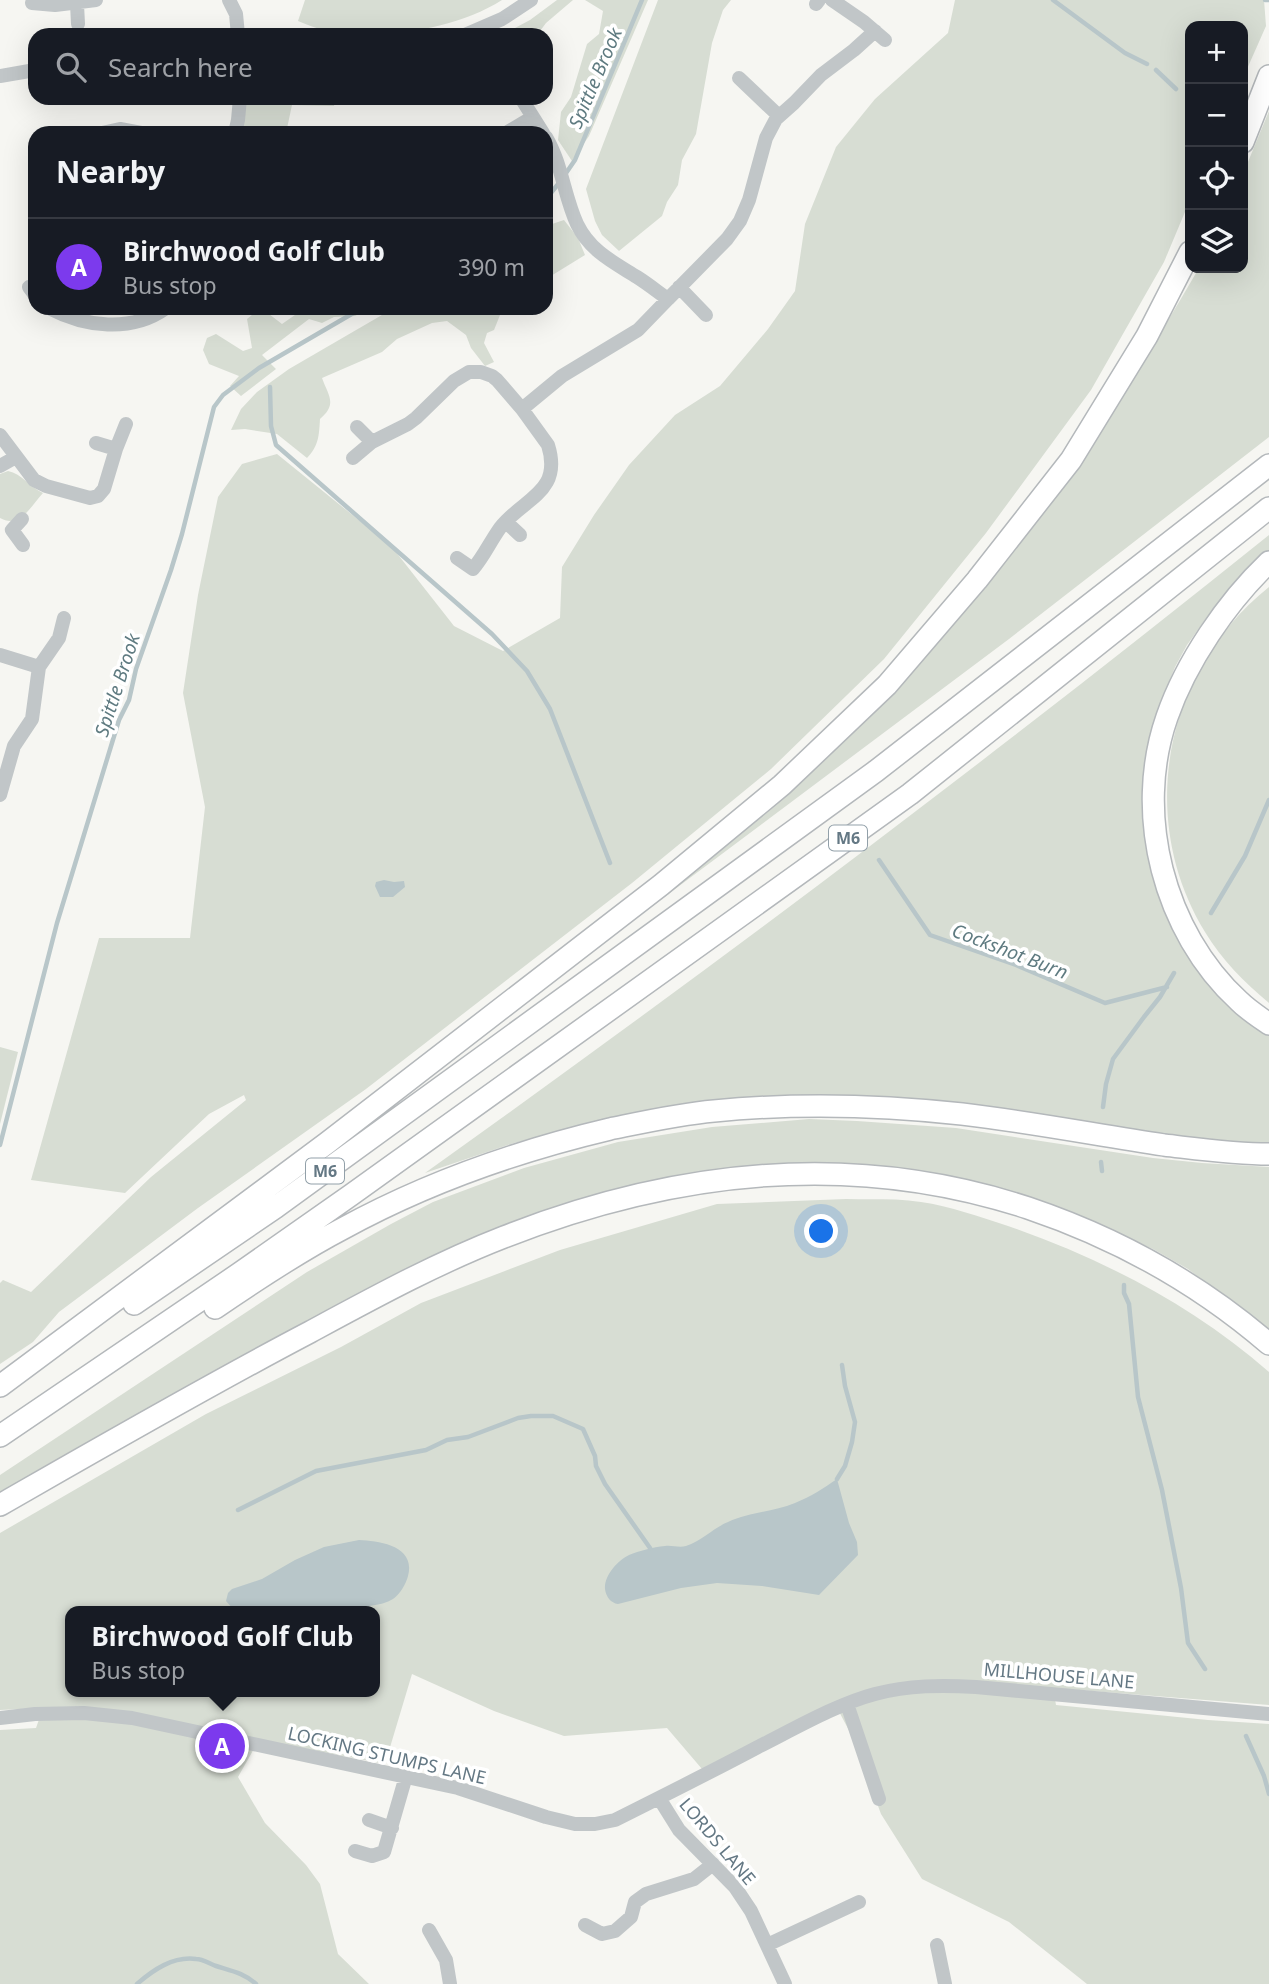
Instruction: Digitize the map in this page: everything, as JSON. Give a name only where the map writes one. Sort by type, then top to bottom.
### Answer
[{"type":"highway","points":[[1248,129],[1269,76]]},
{"type":"highway","points":[[0,1386],[327,1143],[661,885],[782,785],[887,685],[977,580],[1071,460],[1147,336],[1185,262]]},
{"type":"highway","name":"M6","points":[[0,1395],[276,1207],[876,771],[1269,465]]},
{"type":"highway","name":"M6","points":[[0,1436],[351,1195],[910,794],[1269,508]]},
{"type":"highway","points":[[1269,562],[1228,608],[1182,682],[1167,717],[1158,751],[1154,787],[1154,822],[1161,864],[1172,902],[1189,938],[1209,968],[1240,1002],[1269,1024]]},
{"type":"highway","points":[[0,1444],[162,1343],[260,1277],[340,1229],[456,1176],[564,1141],[641,1122],[712,1111],[778,1107],[896,1108],[1031,1124],[1194,1149],[1269,1154]]},
{"type":"highway","points":[[0,1505],[197,1393],[442,1264],[503,1237],[569,1214],[614,1200],[698,1181],[824,1173],[879,1176],[944,1185],[1000,1199],[1057,1218],[1123,1247],[1197,1288],[1269,1344]]},
{"type":"street","points":[[32,3],[78,4],[96,0]]},
{"type":"street","points":[[229,0],[236,14],[237,28]]},
{"type":"street","points":[[488,28],[531,0]]},
{"type":"street","points":[[522,409],[562,376],[638,330],[727,239],[740,221],[749,200],[766,138],[773,123],[821,75],[863,43],[880,36],[832,0]]},
{"type":"street","points":[[78,4],[78,24]]},
{"type":"street","points":[[0,76],[28,71]]},
{"type":"street","points":[[739,78],[779,116]]},
{"type":"street","points":[[237,126],[240,105]]},
{"type":"street","points":[[525,105],[539,126]]},
{"type":"street","points":[[518,126],[533,117]]},
{"type":"street","points":[[553,153],[578,226],[594,248],[668,299]]},
{"type":"street","points":[[679,287],[706,314]]},
{"type":"street","points":[[68,315],[113,325],[138,323],[153,315]]},
{"type":"street","points":[[353,458],[372,442],[408,424],[454,382],[469,372],[492,376],[522,409],[548,444],[550,469],[543,490],[506,522],[472,569],[457,558]]},
{"type":"street","points":[[0,435],[40,484],[94,498],[104,489],[126,424]]},
{"type":"street","points":[[357,427],[372,442]]},
{"type":"street","points":[[96,443],[116,449]]},
{"type":"street","points":[[0,466],[16,457]]},
{"type":"street","points":[[506,522],[520,535]]},
{"type":"street","points":[[12,524],[23,545]]},
{"type":"street","points":[[3,798],[13,746],[32,719],[39,667],[59,639],[64,618]]},
{"type":"street","points":[[0,655],[39,667]]},
{"type":"street","name":"MILLHOUSE LANE","points":[[847,1704],[874,1694],[936,1685],[976,1686],[1269,1714]]},
{"type":"street","points":[[847,1704],[880,1800]]},
{"type":"street","name":"LOCKING STUMPS LANE","points":[[0,1718],[84,1713],[132,1718],[406,1776],[458,1788],[546,1817],[575,1824],[595,1824],[615,1819],[847,1704]]},
{"type":"street","points":[[355,1851],[372,1856],[384,1852],[406,1776]]},
{"type":"street","name":"LORDS LANE","points":[[659,1798],[679,1830],[735,1887],[751,1911],[785,1984]]},
{"type":"street","points":[[369,1821],[393,1828]]},
{"type":"street","points":[[585,1925],[602,1934],[615,1931],[631,1917],[635,1902],[646,1894],[694,1879],[713,1864]]},
{"type":"street","points":[[767,1945],[859,1902]]},
{"type":"street","points":[[429,1930],[446,1960],[450,1984]]},
{"type":"street","points":[[937,1945],[945,1984]]},
{"type":"shaded area","points":[[305,0],[502,0],[483,11],[428,28],[318,28],[298,21]]},
{"type":"shaded area","points":[[557,0],[573,0],[542,28],[515,28]]},
{"type":"shaded area","points":[[585,0],[648,0],[589,136],[572,161],[558,140],[561,112],[571,97],[587,44],[599,34],[603,11]]},
{"type":"shaded area","points":[[658,0],[731,0],[723,10],[712,43],[696,134],[682,160],[678,185],[662,216],[619,251],[602,235],[586,189]]},
{"type":"shaded area","points":[[955,0],[1264,0],[1266,26],[1248,67],[1248,21],[1185,21],[1185,212],[1164,262],[1091,390],[986,533],[884,659],[771,769],[632,883],[366,1089],[198,1208],[59,1312],[33,1342],[0,1364],[0,1283],[3,1280],[31,1292],[151,1177],[246,1100],[244,1095],[209,1114],[125,1193],[31,1180],[99,938],[190,938],[205,807],[183,693],[198,595],[218,497],[242,464],[277,454],[392,547],[454,626],[503,651],[560,618],[562,567],[629,465],[675,415],[720,386],[768,329],[795,291],[805,224],[836,147],[875,99],[948,33]]},
{"type":"shaded area","points":[[244,105],[292,105],[288,126],[239,126]]},
{"type":"shaded area","points":[[1269,111],[1269,437],[1009,639],[635,919],[681,878],[991,577],[1075,466],[1196,273],[1248,273],[1248,162]]},
{"type":"shaded area","points":[[564,220],[578,238],[585,255],[553,275],[553,224]]},
{"type":"shaded area","points":[[252,315],[270,315],[282,324],[295,315],[357,315],[334,317],[322,323],[309,319],[262,355],[276,369],[241,396],[230,386],[239,376],[209,364],[203,350],[207,338],[216,334],[243,351],[252,348],[247,319]]},
{"type":"shaded area","points":[[382,315],[500,315],[494,330],[487,333],[484,343],[494,362],[485,366],[471,348],[466,335],[447,321],[432,323],[397,339],[382,352],[322,378],[330,404],[326,414],[320,419],[316,445],[307,458],[277,434],[245,429],[231,430],[241,409],[257,392],[289,369]]},
{"type":"shaded area","points":[[8,471],[43,493],[24,514],[13,521],[0,518],[0,474]]},
{"type":"shaded area","points":[[1269,535],[1269,552],[1215,606],[1175,667],[1157,712],[1147,759],[1158,880],[1269,1032],[1269,1146],[1226,1144],[988,1111],[606,1120],[514,1143],[425,1173],[852,860]]},
{"type":"shaded area","points":[[1269,587],[1269,1003],[1219,952],[1205,932],[1183,888],[1171,841],[1167,794],[1172,748],[1185,702],[1205,660],[1234,621]]},
{"type":"shaded area","points":[[404,881],[405,887],[393,897],[380,897],[375,886],[376,882]]},
{"type":"shaded area","points":[[0,1047],[18,1052],[0,1124]]},
{"type":"shaded area","points":[[809,1119],[956,1128],[1153,1158],[1269,1167],[1269,1332],[1188,1269],[1153,1249],[1080,1217],[846,1167],[540,1216],[0,1496],[0,1475],[307,1272],[433,1202],[524,1168],[618,1142],[712,1127]]},
{"type":"shaded area","points":[[846,1199],[932,1204],[1008,1226],[1113,1269],[1210,1326],[1269,1372],[1269,1705],[1053,1688],[1056,1705],[1269,1724],[1269,1984],[1087,1984],[1009,1922],[922,1879],[881,1814],[853,1738],[835,1704],[702,1769],[667,1728],[564,1736],[494,1711],[412,1674],[385,1764],[259,1740],[238,1777],[265,1823],[306,1865],[320,1884],[338,1954],[369,1984],[0,1984],[0,1730],[36,1728],[43,1708],[0,1710],[0,1533],[206,1414],[341,1347],[421,1303],[560,1250],[717,1204]]},
{"type":"shaded area","points":[[837,1479],[857,1542],[858,1555],[819,1595],[762,1586],[717,1583],[681,1588],[618,1604],[606,1595],[605,1584],[609,1574],[629,1555],[646,1549],[686,1546],[736,1519],[801,1501]]},
{"type":"shaded area","points":[[359,1540],[394,1547],[407,1558],[409,1566],[406,1582],[393,1599],[371,1606],[230,1606],[226,1601],[232,1589],[262,1579],[324,1547]]},
{"type":"waterway","name":"Spittle Brook","points":[[564,176],[575,160],[642,0]]},
{"type":"waterway","points":[[1053,0],[1125,53],[1147,64]]},
{"type":"waterway","points":[[1156,70],[1176,89]]},
{"type":"waterway","name":"Spittle Brook","points":[[553,190],[559,183]]},
{"type":"waterway","name":"Spittle Brook","points":[[0,1145],[57,923],[119,720],[129,700],[136,669],[182,534],[214,407],[223,395],[259,368],[350,315]]},
{"type":"waterway","points":[[270,387],[271,426],[276,445],[492,634],[527,671],[550,709],[610,863]]},
{"type":"waterway","name":"Cockshot Burn","points":[[1211,913],[1245,856],[1269,800]]},
{"type":"waterway","name":"Cockshot Burn","points":[[879,860],[930,935],[1016,965],[1105,1003],[1167,987]]},
{"type":"waterway","points":[[1103,1107],[1113,1059],[1160,997],[1174,973]]},
{"type":"waterway","points":[[1101,1162],[1102,1171]]},
{"type":"waterway","points":[[1124,1285],[1129,1304],[1138,1397],[1162,1490],[1181,1588],[1188,1643],[1205,1669]]},
{"type":"waterway","points":[[837,1479],[845,1466],[855,1422],[842,1365]]},
{"type":"waterway","points":[[238,1510],[316,1471],[426,1450],[447,1440],[468,1437],[518,1418],[553,1416],[583,1429],[605,1484],[650,1548]]},
{"type":"waterway","points":[[1246,1736],[1269,1794]]},
{"type":"waterway","points":[[137,1984],[164,1965],[188,1959],[201,1960],[238,1973],[256,1984]]},
{"type":"place","name":"Birchwood Golf Club","points":[[222,1746]]}]
